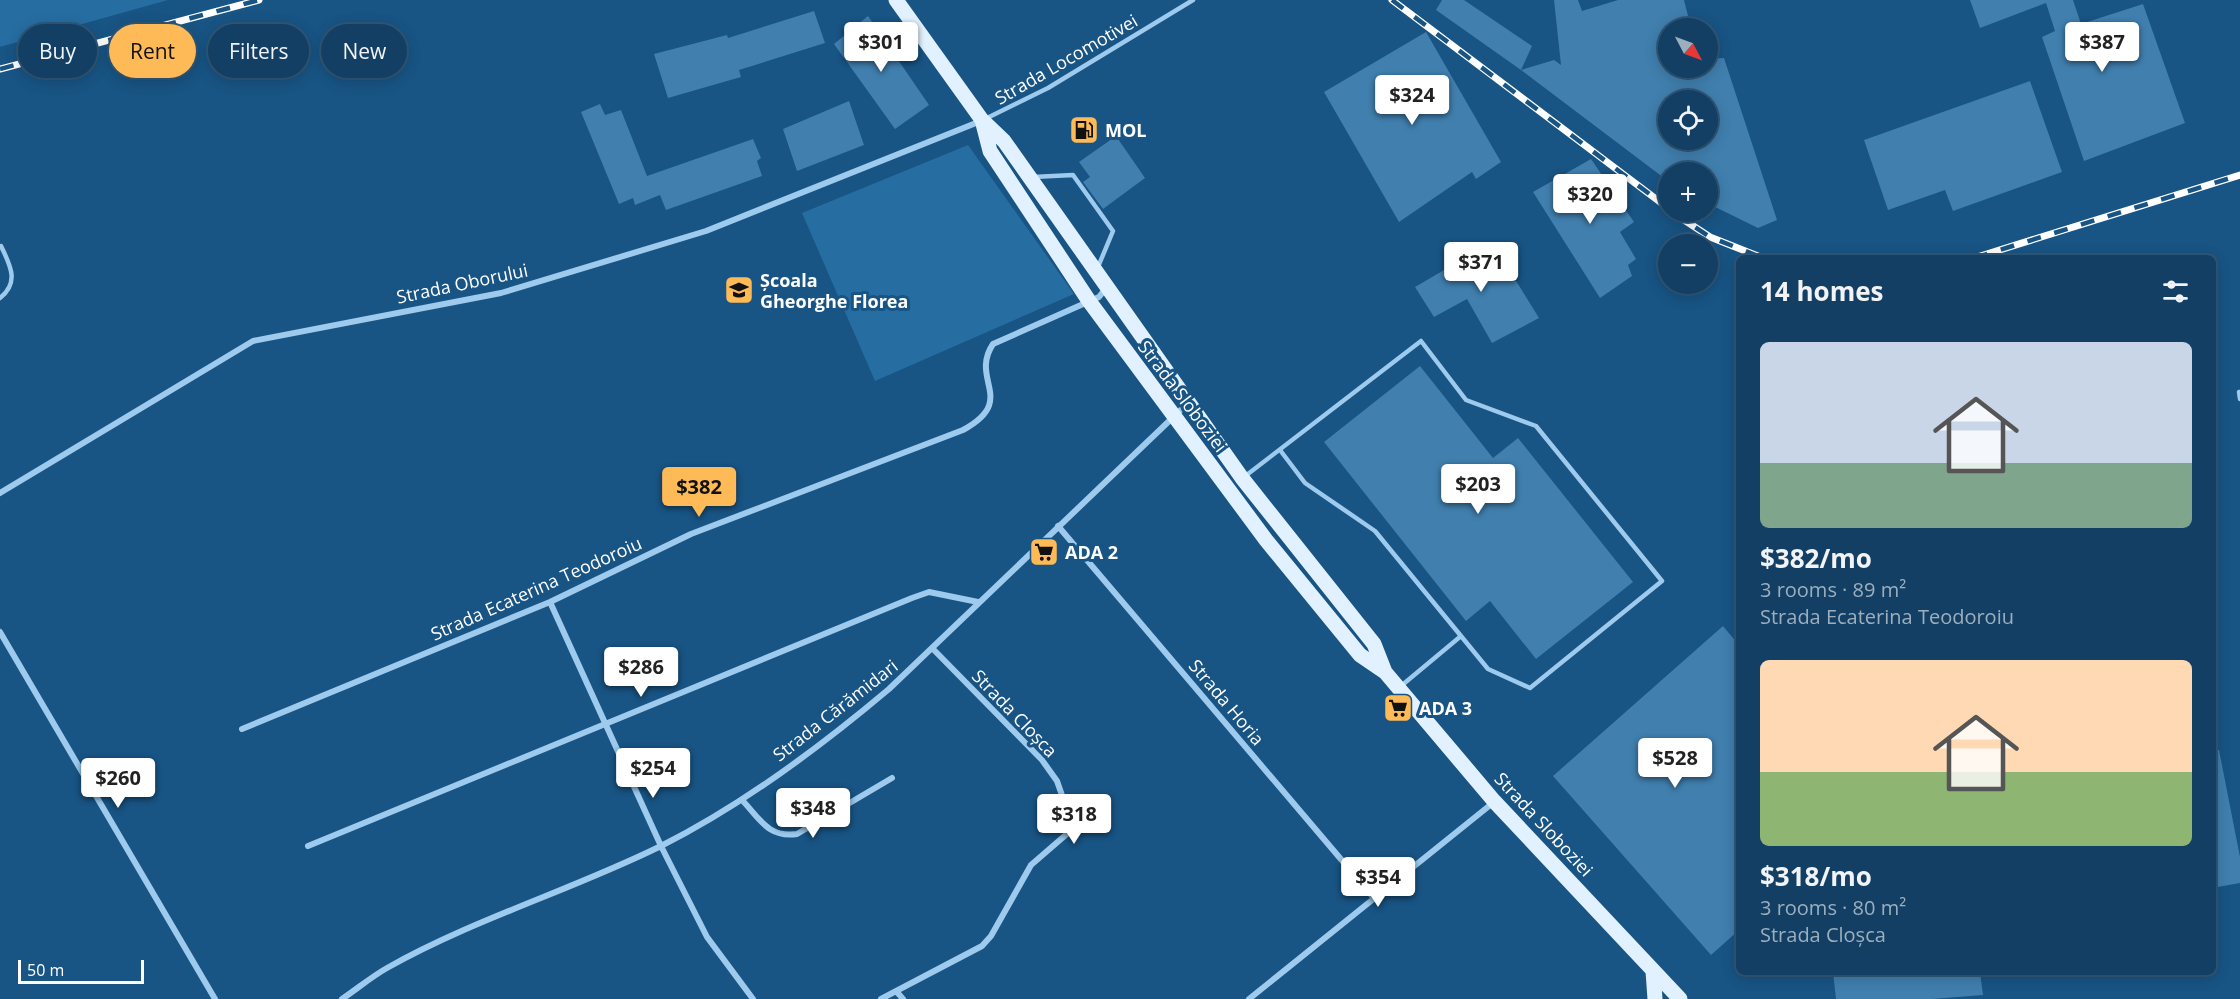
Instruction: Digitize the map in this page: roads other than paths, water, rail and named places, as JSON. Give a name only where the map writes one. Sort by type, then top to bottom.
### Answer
[{"type":"main road","name":"Strada Sloboziei","points":[[896,0],[982,120],[1004,141],[1242,478],[1374,644],[1385,672]]},
{"type":"main road","name":"Strada Sloboziei","points":[[982,120],[990,151],[1089,301],[1266,540],[1360,654],[1385,672],[1494,801],[1680,999]]},
{"type":"main road","points":[[1653,971],[1655,999]]},
{"type":"street","name":"Strada Oborului","points":[[0,493],[253,341],[310,328],[501,293],[706,231],[982,120]]},
{"type":"street","name":"Strada Ecaterina Teodoroiu","points":[[242,729],[550,602],[691,534],[975,423],[986,416],[991,404],[986,355],[993,344],[1099,297],[1107,288]]},
{"type":"street","name":"Strada Cărămidari","points":[[342,999],[386,969],[443,940],[661,846],[742,800],[846,725],[933,649],[978,602],[1188,404]]},
{"type":"street","name":"Strada Horia","points":[[1058,526],[1373,897]]},
{"type":"street","points":[[308,846],[912,598],[929,592],[978,602]]},
{"type":"street","points":[[550,602],[661,846],[707,937],[753,999]]},
{"type":"street","points":[[0,632],[215,999]]},
{"type":"street","name":"Strada Cloșca","points":[[881,999],[982,946],[991,936],[1031,865],[1065,838],[1069,827],[1057,781],[1042,760],[933,649]]},
{"type":"street","points":[[742,800],[773,832],[782,836],[797,834],[892,778]]},
{"type":"street","points":[[1249,999],[1494,801]]},
{"type":"street","points":[[896,991],[903,999]]},
{"type":"lane","name":"Strada Locomotivei","points":[[982,120],[1048,88],[1193,0]]},
{"type":"lane","points":[[1029,178],[1073,175],[1113,231],[1096,272]]},
{"type":"lane","points":[[0,298],[8,292],[13,280],[11,267],[1,246]]},
{"type":"lane","points":[[1242,478],[1421,341],[1466,400],[1536,426],[1662,581],[1530,688],[1488,669],[1375,531],[1305,483],[1280,450]]},
{"type":"lane","points":[[2239,392],[2240,399]]},
{"type":"lane","points":[[1398,688],[1461,636]]},
{"type":"railway","points":[[0,69],[259,0]]},
{"type":"railway","points":[[1392,0],[1658,200]]},
{"type":"railway","points":[[1984,255],[2240,175]]},
{"type":"railway","points":[[1687,222],[1710,237],[1755,255]]},
{"type":"place","name":"MOL","points":[[1084,130]]},
{"type":"place","name":"Școala Gheorghe Florea","points":[[739,290]]},
{"type":"place","name":"ADA 2","points":[[1044,552]]},
{"type":"place","name":"ADA 3","points":[[1398,708]]}]
